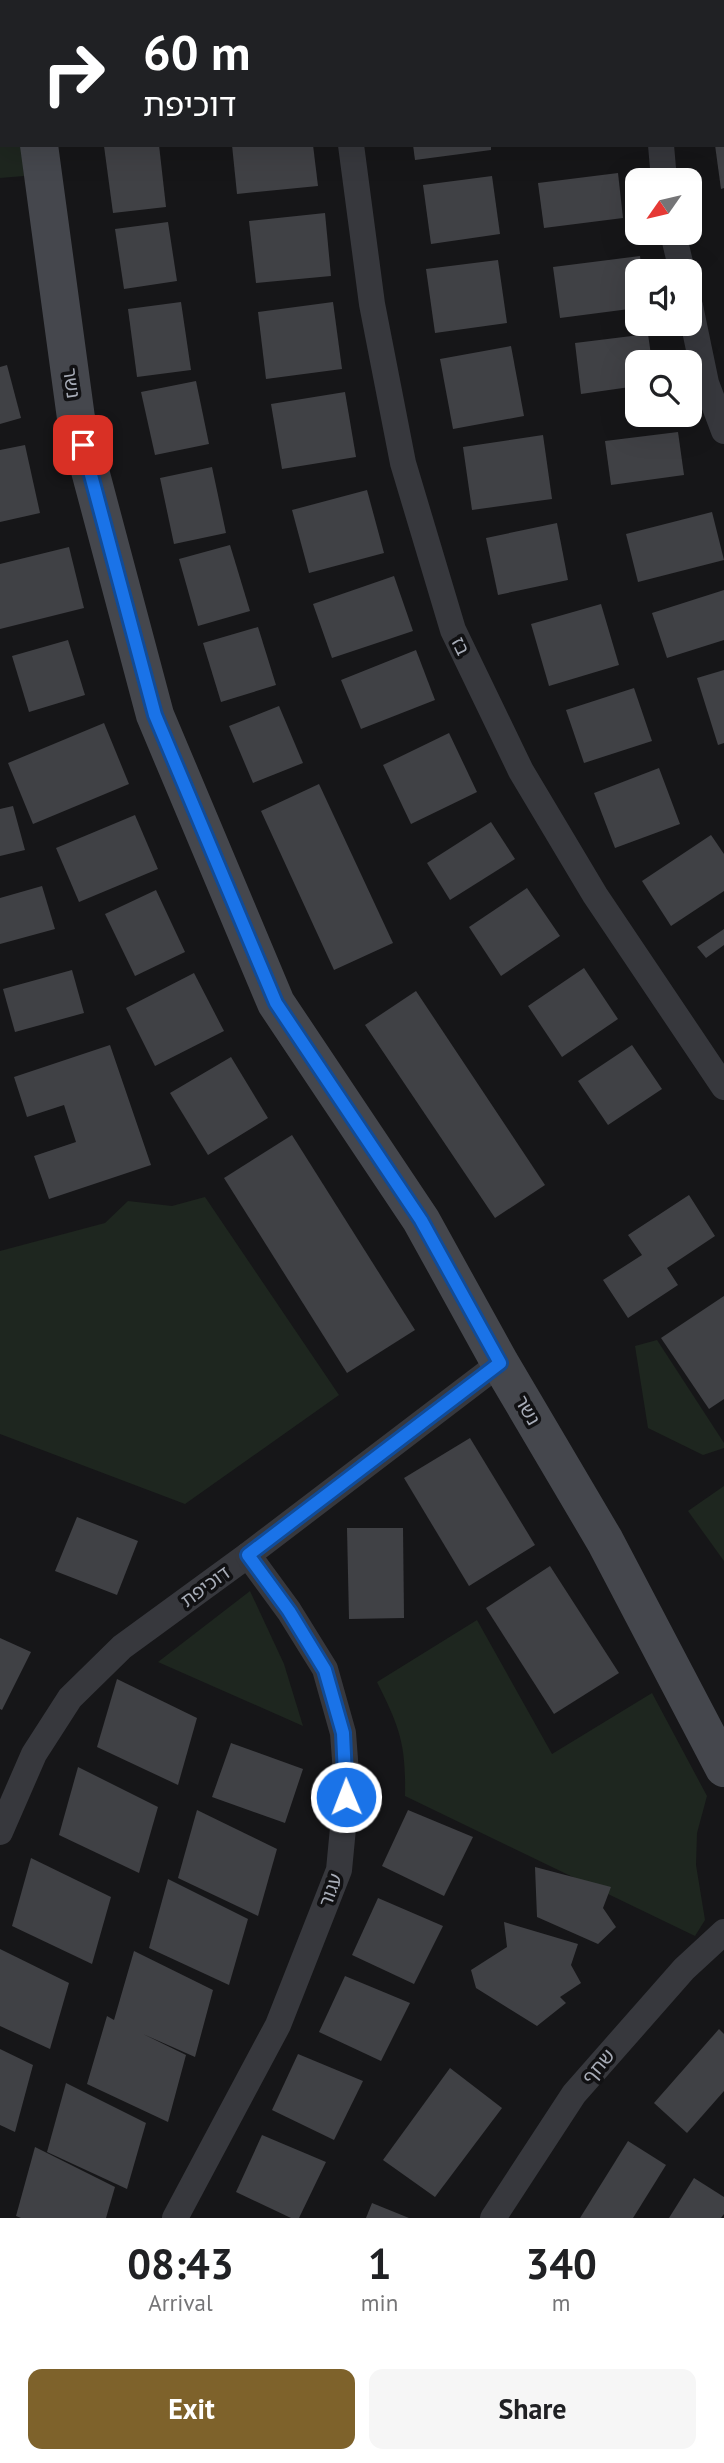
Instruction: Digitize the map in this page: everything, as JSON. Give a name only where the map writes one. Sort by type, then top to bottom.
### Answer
[{"type":"street","name":"נשר","points":[[39,147],[76,418],[155,715],[276,1003],[421,1220],[500,1363],[605,1541],[724,1768]]},
{"type":"street","name":"בז","points":[[351,147],[372,304],[403,463],[453,630],[521,771],[582,873],[724,1087]]},
{"type":"street","points":[[661,147],[663,168]]},
{"type":"street","points":[[696,336],[706,383],[724,431]]},
{"type":"street","name":"דוכיפת","points":[[0,1832],[34,1754],[71,1698],[122,1647],[248,1555],[500,1363]]},
{"type":"street","name":"עגור","points":[[175,2218],[278,2025],[339,1870],[347,1786],[343,1733],[325,1670],[289,1611],[248,1555]]},
{"type":"street","name":"שחף","points":[[493,2218],[574,2094],[676,1978],[724,1932]]},
{"type":"shaded area","points":[[0,147],[22,147],[24,176],[0,178]]},
{"type":"shaded area","points":[[205,1197],[339,1395],[185,1504],[0,1434],[0,1251],[105,1223],[128,1201],[172,1206]]},
{"type":"shaded area","points":[[657,1340],[724,1443],[724,1448],[703,1455],[648,1428],[635,1346]]},
{"type":"shaded area","points":[[724,1486],[724,1561],[688,1511]]},
{"type":"shaded area","points":[[250,1591],[284,1664],[303,1726],[158,1662]]},
{"type":"shaded area","points":[[477,1620],[552,1754],[652,1693],[707,1796],[697,1833],[696,1865],[705,1920],[695,1936],[405,1796],[403,1749],[391,1712],[377,1682]]},
{"type":"building","points":[[104,147],[159,147],[166,207],[113,213]]},
{"type":"building","points":[[232,147],[313,147],[318,186],[237,194]]},
{"type":"building","points":[[413,147],[491,147],[491,150],[415,160]]},
{"type":"building","points":[[715,147],[724,147],[724,188],[721,189]]},
{"type":"building","points":[[618,173],[623,218],[544,228],[538,183]]},
{"type":"building","points":[[492,176],[500,234],[431,244],[423,185]]},
{"type":"building","points":[[325,213],[331,276],[256,283],[249,221]]},
{"type":"building","points":[[168,222],[177,281],[124,289],[115,229]]},
{"type":"building","points":[[640,256],[640,259],[625,259],[625,310],[560,318],[553,267]]},
{"type":"building","points":[[498,260],[507,323],[435,333],[426,269]]},
{"type":"building","points":[[181,302],[191,370],[137,377],[128,309]]},
{"type":"building","points":[[333,302],[342,369],[266,379],[258,312]]},
{"type":"building","points":[[648,336],[650,350],[625,350],[625,388],[581,394],[575,343]]},
{"type":"building","points":[[511,346],[524,416],[453,429],[440,359]]},
{"type":"building","points":[[7,365],[21,418],[0,424],[0,367]]},
{"type":"building","points":[[196,381],[209,444],[155,455],[141,392]]},
{"type":"building","points":[[345,392],[356,457],[282,469],[271,404]]},
{"type":"building","points":[[678,432],[684,475],[611,485],[605,441]]},
{"type":"building","points":[[543,435],[552,499],[472,510],[463,447]]},
{"type":"building","points":[[25,445],[40,513],[0,522],[0,450]]},
{"type":"building","points":[[212,467],[226,533],[174,544],[160,478]]},
{"type":"building","points":[[367,490],[384,553],[309,573],[292,510]]},
{"type":"building","points":[[712,512],[724,560],[638,582],[626,534]]},
{"type":"building","points":[[557,523],[568,580],[498,595],[486,538]]},
{"type":"building","points":[[230,545],[250,611],[198,626],[179,559]]},
{"type":"building","points":[[69,547],[84,608],[0,629],[0,564]]},
{"type":"building","points":[[394,576],[413,631],[332,658],[313,604]]},
{"type":"building","points":[[724,590],[724,640],[667,658],[652,613]]},
{"type":"building","points":[[601,604],[619,665],[549,686],[531,624]]},
{"type":"building","points":[[258,627],[276,685],[221,702],[203,643]]},
{"type":"building","points":[[68,640],[85,695],[29,712],[12,656]]},
{"type":"building","points":[[416,650],[435,700],[361,729],[341,680]]},
{"type":"building","points":[[724,670],[724,743],[718,745],[697,678]]},
{"type":"building","points":[[634,688],[652,741],[584,763],[566,710]]},
{"type":"building","points":[[279,706],[303,763],[253,783],[229,726]]},
{"type":"building","points":[[104,723],[129,784],[33,824],[8,763]]},
{"type":"building","points":[[449,733],[477,792],[411,824],[383,765]]},
{"type":"building","points":[[659,768],[680,824],[615,848],[594,793]]},
{"type":"building","points":[[319,784],[393,943],[334,970],[261,811]]},
{"type":"building","points":[[13,806],[25,850],[0,856],[0,809]]},
{"type":"building","points":[[135,815],[158,869],[79,902],[56,848]]},
{"type":"building","points":[[491,822],[515,859],[450,900],[427,863]]},
{"type":"building","points":[[711,835],[724,854],[724,891],[671,926],[642,881]]},
{"type":"building","points":[[42,886],[55,929],[0,944],[0,898]]},
{"type":"building","points":[[527,888],[560,936],[501,976],[469,927]]},
{"type":"building","points":[[156,890],[185,952],[135,976],[105,914]]},
{"type":"building","points":[[724,929],[724,945],[706,958],[697,947]]},
{"type":"building","points":[[584,968],[618,1019],[562,1057],[528,1006]]},
{"type":"building","points":[[72,970],[84,1013],[15,1032],[3,989]]},
{"type":"building","points":[[194,973],[224,1031],[155,1066],[126,1008]]},
{"type":"building","points":[[416,991],[545,1185],[495,1218],[365,1025]]},
{"type":"building","points":[[110,1045],[151,1165],[49,1199],[34,1156],[76,1142],[64,1105],[27,1117],[14,1077]]},
{"type":"building","points":[[632,1045],[662,1089],[608,1125],[578,1081]]},
{"type":"building","points":[[231,1057],[268,1118],[208,1155],[170,1093]]},
{"type":"building","points":[[292,1135],[415,1330],[347,1373],[224,1178]]},
{"type":"building","points":[[689,1195],[715,1236],[667,1268],[678,1285],[628,1318],[603,1280],[642,1255],[628,1235]]},
{"type":"building","points":[[724,1296],[724,1399],[709,1409],[661,1338]]},
{"type":"building","points":[[470,1438],[535,1545],[469,1586],[404,1478]]},
{"type":"building","points":[[77,1517],[138,1541],[117,1595],[55,1571]]},
{"type":"building","points":[[347,1528],[403,1528],[404,1618],[349,1619]]},
{"type":"building","points":[[550,1566],[619,1673],[554,1714],[486,1608]]},
{"type":"building","points":[[0,1638],[31,1652],[2,1710],[0,1709]]},
{"type":"building","points":[[117,1679],[197,1718],[178,1785],[97,1747]]},
{"type":"building","points":[[231,1743],[303,1769],[285,1823],[212,1797]]},
{"type":"building","points":[[78,1767],[158,1807],[139,1873],[59,1835]]},
{"type":"building","points":[[197,1810],[277,1849],[258,1916],[178,1878]]},
{"type":"building","points":[[408,1810],[473,1837],[444,1896],[382,1866]]},
{"type":"building","points":[[31,1858],[111,1897],[92,1964],[12,1926]]},
{"type":"building","points":[[535,1867],[611,1887],[603,1908],[616,1927],[598,1944],[537,1917]]},
{"type":"building","points":[[168,1879],[248,1919],[229,1985],[149,1948]]},
{"type":"building","points":[[378,1898],[443,1926],[414,1984],[352,1955]]},
{"type":"building","points":[[504,1922],[578,1944],[571,1965],[581,1983],[560,1997],[566,2003],[537,2026],[476,1988],[471,1970],[507,1947]]},
{"type":"building","points":[[0,1949],[69,1983],[50,2049],[0,2026]]},
{"type":"building","points":[[134,1951],[213,1990],[195,2057],[143,2034],[186,2055],[168,2122],[87,2084],[107,2016],[114,2020]]},
{"type":"building","points":[[345,1976],[410,2003],[381,2061],[319,2032]]},
{"type":"building","points":[[719,2029],[724,2034],[724,2091],[687,2133],[654,2103]]},
{"type":"building","points":[[0,2049],[33,2065],[15,2132],[0,2125]]},
{"type":"building","points":[[298,2054],[363,2081],[334,2140],[272,2110]]},
{"type":"building","points":[[450,2068],[502,2108],[435,2197],[383,2160]]},
{"type":"building","points":[[66,2083],[146,2123],[127,2189],[47,2152]]},
{"type":"building","points":[[262,2135],[326,2162],[299,2218],[291,2218],[236,2192]]},
{"type":"building","points":[[628,2141],[666,2165],[633,2218],[580,2218]]},
{"type":"building","points":[[35,2147],[115,2187],[106,2218],[16,2216]]},
{"type":"building","points":[[694,2178],[724,2197],[724,2214],[721,2218],[669,2218]]},
{"type":"building","points":[[372,2203],[409,2218],[366,2218]]},
{"type":"route","points":[[83,445],[155,715],[276,1003],[421,1220],[500,1363],[248,1555],[289,1611],[325,1670],[343,1733],[346,1797]]}]
